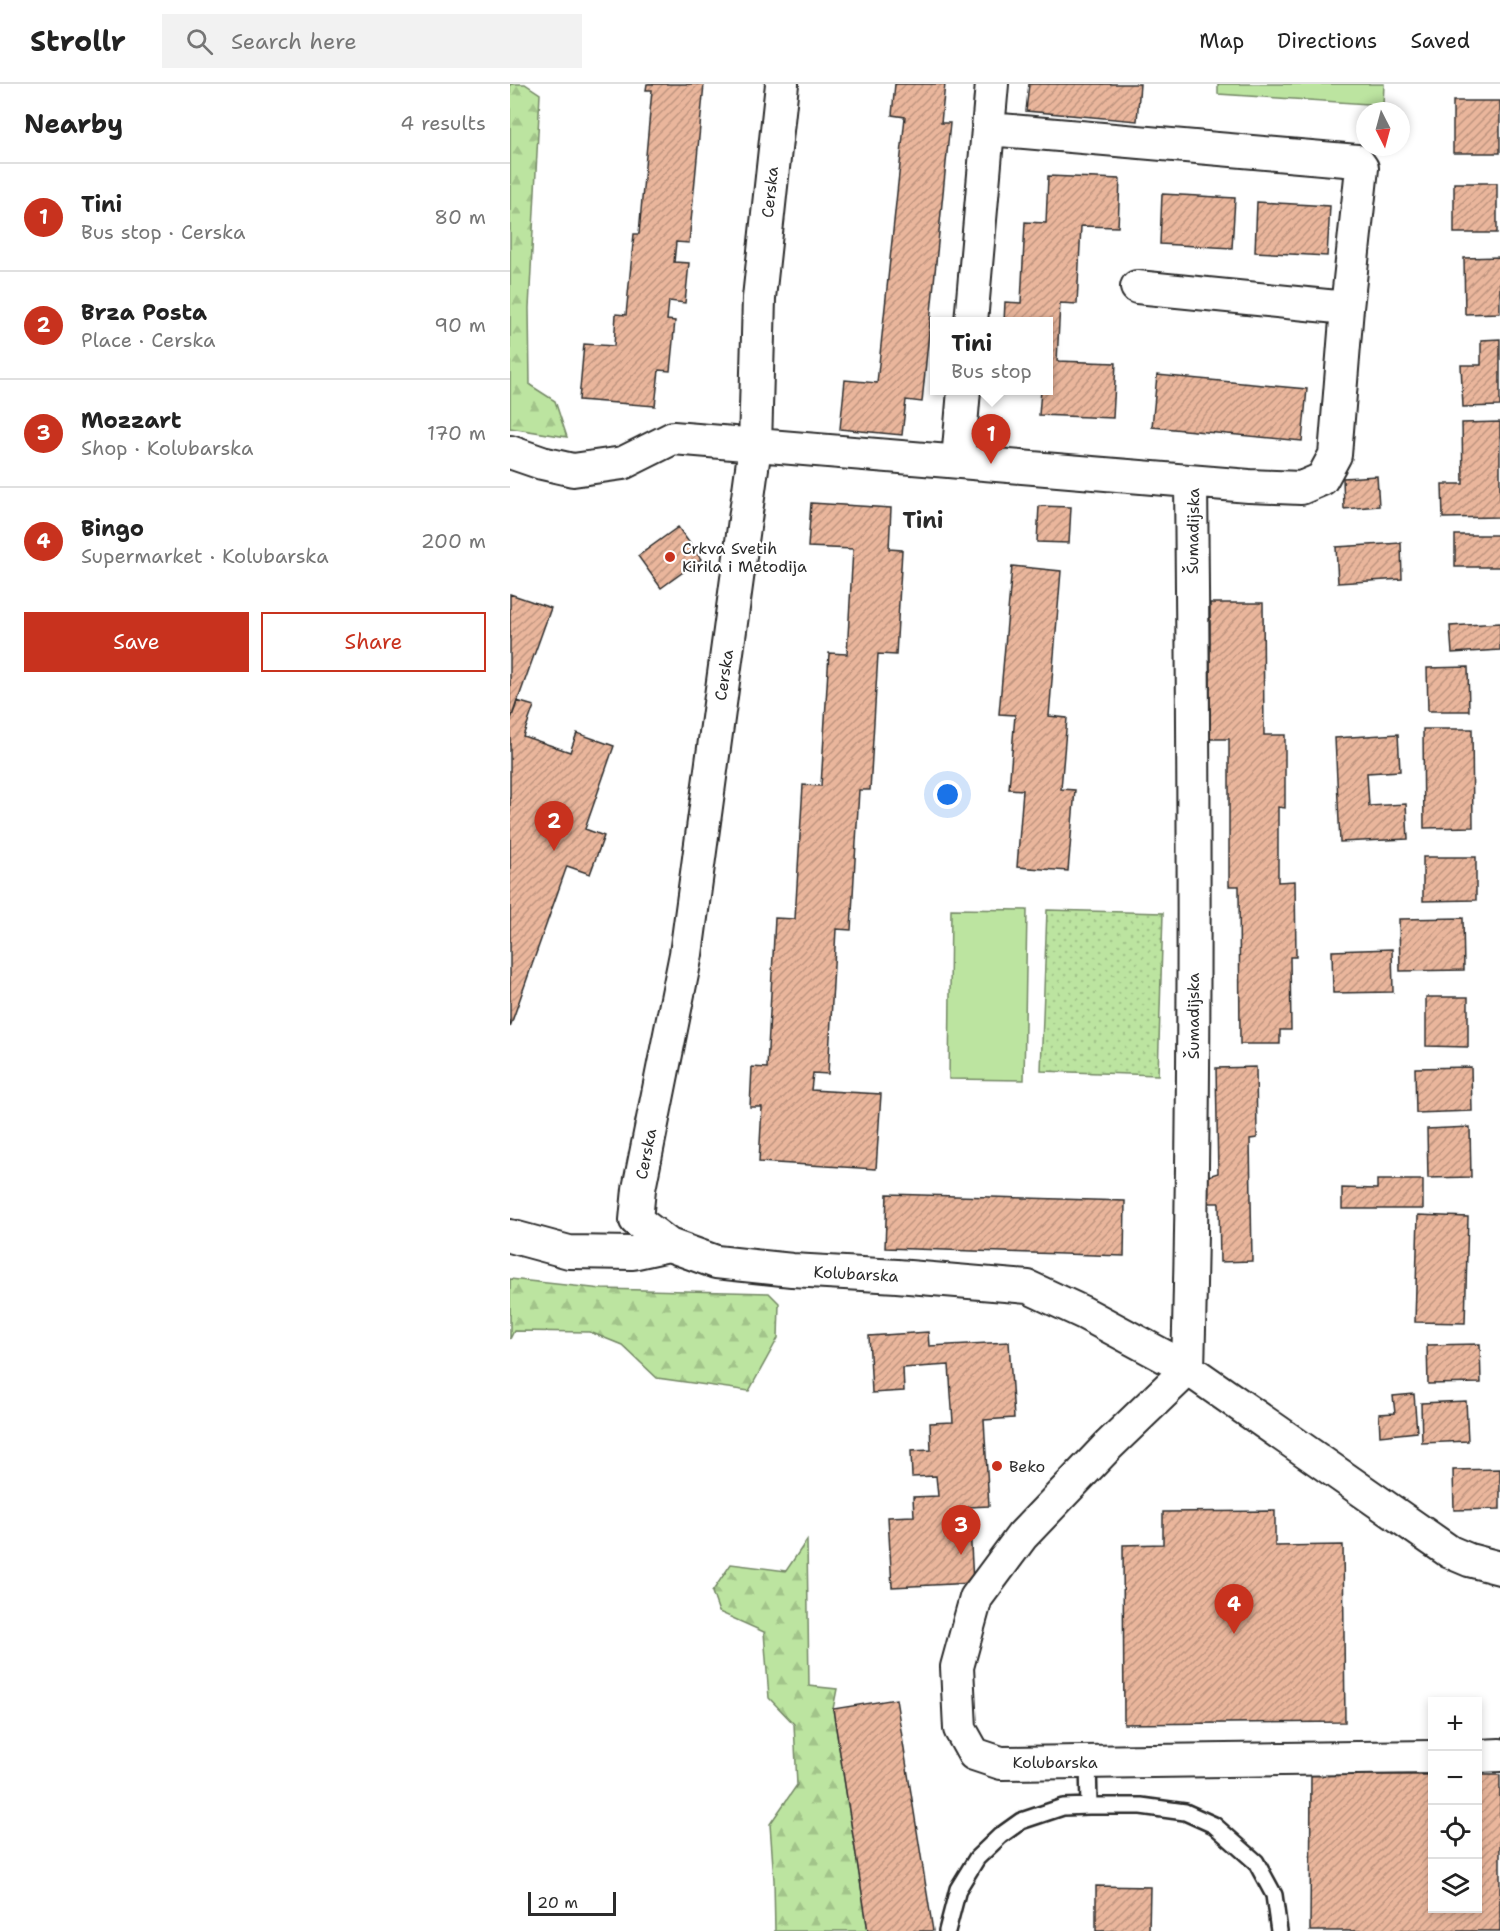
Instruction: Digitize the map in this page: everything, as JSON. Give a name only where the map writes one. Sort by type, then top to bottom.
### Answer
[{"type":"street","name":"Cerska","points":[[669,1245],[636,1220],[638,1199],[686,954],[755,446],[759,298],[782,84]]},
{"type":"street","points":[[971,317],[992,84]]},
{"type":"street","name":"Šumadijska","points":[[989,129],[1357,161],[1362,168],[1347,308],[1335,455],[1322,479],[1301,488],[1191,482],[1194,722],[1192,1146],[1188,1369]]},
{"type":"street","points":[[1137,287],[1347,308]]},
{"type":"street","points":[[958,461],[964,395]]},
{"type":"street","points":[[510,452],[573,470],[623,463],[673,438],[1191,482]]},
{"type":"street","points":[[510,1236],[569,1252],[633,1253],[669,1245]]},
{"type":"street","name":"Kolubarska","points":[[669,1245],[716,1262],[792,1270],[1028,1287],[1084,1313],[1188,1369],[1450,1552],[1469,1560],[1500,1568]]},
{"type":"street","name":"Kolubarska","points":[[1188,1369],[1109,1445],[1022,1536],[976,1598],[957,1668],[960,1729],[974,1754],[1001,1763],[1428,1757]]},
{"type":"street","points":[[1482,1756],[1500,1755]]},
{"type":"lane","points":[[1088,1762],[1089,1806]]},
{"type":"lane","points":[[947,1931],[958,1889],[977,1858],[999,1836],[1021,1821],[1063,1807],[1089,1806],[1140,1806],[1185,1812],[1214,1825],[1256,1862],[1274,1895],[1280,1931]]},
{"type":"green space","points":[[510,84],[525,84],[540,94],[529,308],[530,385],[555,401],[567,437],[510,428]]},
{"type":"green space","points":[[1218,84],[1384,84],[1383,102],[1356,103],[1218,94]]},
{"type":"green space","points":[[951,909],[1027,910],[1024,1080],[949,1079]]},
{"type":"green space","points":[[1047,910],[1163,913],[1158,1075],[1041,1071]]},
{"type":"green space","points":[[510,1279],[602,1289],[769,1293],[779,1303],[778,1338],[749,1391],[657,1378],[622,1345],[590,1332],[514,1331],[510,1339]]},
{"type":"green space","points":[[807,1540],[809,1686],[837,1689],[833,1709],[868,1931],[775,1931],[770,1824],[797,1785],[794,1724],[769,1698],[764,1632],[719,1612],[712,1592],[731,1564],[786,1571]]},
{"type":"building","points":[[647,84],[704,84],[689,243],[676,242],[674,262],[689,263],[685,303],[669,301],[667,320],[675,321],[670,371],[659,370],[655,406],[579,400],[584,344],[614,346],[616,314],[626,315],[634,234],[639,234],[652,90],[646,90]]},
{"type":"building","points":[[895,84],[945,84],[941,123],[950,123],[922,402],[906,400],[902,435],[840,429],[845,380],[877,383],[905,117],[892,115]]},
{"type":"building","points":[[1029,84],[1140,84],[1137,121],[1026,111]]},
{"type":"building","points":[[1453,101],[1500,101],[1500,153],[1453,153]]},
{"type":"building","points":[[1048,176],[1120,179],[1118,227],[1081,226],[1077,304],[1060,303],[1057,361],[1116,363],[1113,418],[1039,415],[1041,395],[1053,395],[1053,317],[1004,317],[1005,302],[1021,303],[1025,222],[1046,223]]},
{"type":"building","points":[[1454,183],[1497,183],[1497,233],[1454,233]]},
{"type":"building","points":[[1162,194],[1235,198],[1232,248],[1160,244]]},
{"type":"building","points":[[1257,202],[1330,206],[1327,256],[1255,252]]},
{"type":"building","points":[[1500,257],[1500,313],[1465,314],[1464,258]]},
{"type":"building","points":[[1500,339],[1500,406],[1463,407],[1461,365],[1481,365],[1481,340]]},
{"type":"building","points":[[1157,375],[1307,389],[1302,441],[1152,427]]},
{"type":"building","points":[[1500,422],[1500,517],[1443,518],[1442,484],[1463,484],[1462,423]]},
{"type":"building","points":[[1377,476],[1379,506],[1344,509],[1343,478]]},
{"type":"building","points":[[811,503],[891,508],[889,549],[902,550],[896,655],[878,654],[870,790],[859,790],[851,930],[836,929],[828,1074],[813,1073],[811,1090],[881,1094],[876,1169],[759,1162],[762,1107],[750,1107],[752,1067],[767,1068],[775,918],[795,919],[803,785],[821,786],[829,653],[847,654],[853,549],[808,547]]},
{"type":"building","points":[[1039,506],[1071,507],[1069,543],[1037,542]]},
{"type":"building","name":"Crkva Svetih Kirila i Metodija","points":[[678,527],[701,559],[661,588],[638,556]]},
{"type":"building","points":[[1455,535],[1500,535],[1500,567],[1455,567]]},
{"type":"building","points":[[1401,543],[1402,579],[1338,583],[1336,547]]},
{"type":"building","points":[[1012,566],[1061,571],[1049,716],[1067,718],[1061,789],[1075,790],[1068,871],[1017,867],[1023,790],[1009,789],[1015,715],[999,714]]},
{"type":"building","points":[[510,594],[551,608],[510,722]]},
{"type":"building","points":[[1210,603],[1263,603],[1264,735],[1285,735],[1285,808],[1278,807],[1278,882],[1295,881],[1296,957],[1290,957],[1291,1030],[1280,1030],[1280,1044],[1240,1044],[1239,886],[1229,886],[1229,739],[1210,739]]},
{"type":"building","points":[[1500,623],[1500,650],[1452,653],[1450,626]]},
{"type":"building","points":[[1468,667],[1469,711],[1428,711],[1427,668]]},
{"type":"building","points":[[517,701],[534,706],[523,736],[570,752],[577,733],[614,746],[585,829],[604,836],[590,874],[567,866],[510,1027],[510,722]]},
{"type":"building","points":[[1423,729],[1472,729],[1473,827],[1424,828]]},
{"type":"building","points":[[1398,734],[1400,771],[1367,773],[1369,806],[1406,804],[1408,839],[1340,842],[1335,738]]},
{"type":"building","points":[[1423,857],[1476,857],[1476,900],[1423,901]]},
{"type":"building","points":[[1463,918],[1464,970],[1400,971],[1399,919]]},
{"type":"building","points":[[1392,949],[1393,992],[1333,993],[1332,951]]},
{"type":"building","points":[[1426,997],[1468,997],[1468,1047],[1426,1046]]},
{"type":"building","points":[[1256,1067],[1257,1138],[1250,1139],[1252,1261],[1220,1262],[1219,1203],[1205,1203],[1205,1177],[1218,1173],[1216,1068]]},
{"type":"building","points":[[1471,1067],[1472,1111],[1416,1113],[1415,1068]]},
{"type":"building","points":[[1470,1127],[1471,1177],[1428,1178],[1427,1129]]},
{"type":"building","points":[[1377,1180],[1423,1180],[1423,1209],[1342,1209],[1342,1188],[1377,1189]]},
{"type":"building","points":[[887,1194],[1125,1201],[1124,1256],[885,1248]]},
{"type":"building","points":[[1418,1215],[1468,1217],[1465,1323],[1415,1322]]},
{"type":"building","points":[[928,1332],[929,1346],[1009,1342],[1014,1418],[984,1420],[989,1506],[969,1507],[973,1583],[892,1587],[888,1517],[914,1516],[913,1497],[938,1496],[936,1476],[912,1477],[911,1451],[931,1450],[930,1423],[953,1422],[949,1365],[903,1368],[904,1391],[872,1393],[869,1336]]},
{"type":"building","points":[[1480,1344],[1481,1383],[1428,1384],[1427,1345]]},
{"type":"building","points":[[1414,1394],[1417,1432],[1380,1436],[1379,1414],[1395,1413],[1393,1396]]},
{"type":"building","points":[[1466,1401],[1468,1441],[1422,1443],[1421,1403]]},
{"type":"building","points":[[1500,1469],[1500,1509],[1454,1510],[1453,1470]]},
{"type":"building","points":[[1275,1511],[1275,1546],[1343,1545],[1345,1722],[1124,1724],[1123,1545],[1163,1544],[1163,1512]]},
{"type":"building","points":[[896,1699],[933,1931],[868,1931],[833,1709]]},
{"type":"building","points":[[1311,1774],[1428,1775],[1428,1913],[1482,1913],[1482,1775],[1500,1775],[1500,1931],[1310,1931]]},
{"type":"building","points":[[1096,1886],[1150,1887],[1149,1931],[1096,1931]]},
{"type":"place","name":"Tini","points":[[991,464]]},
{"type":"place","name":"Crkva Svetih Kirila i Metodija","points":[[670,557]]},
{"type":"place","name":"Brza Posta","points":[[554,851]]},
{"type":"place","name":"Beko","points":[[997,1466]]},
{"type":"place","name":"Mozzart","points":[[961,1555]]},
{"type":"place","name":"Bingo","points":[[1234,1634]]},
{"type":"district","name":"Tini","points":[[923,520]]}]
